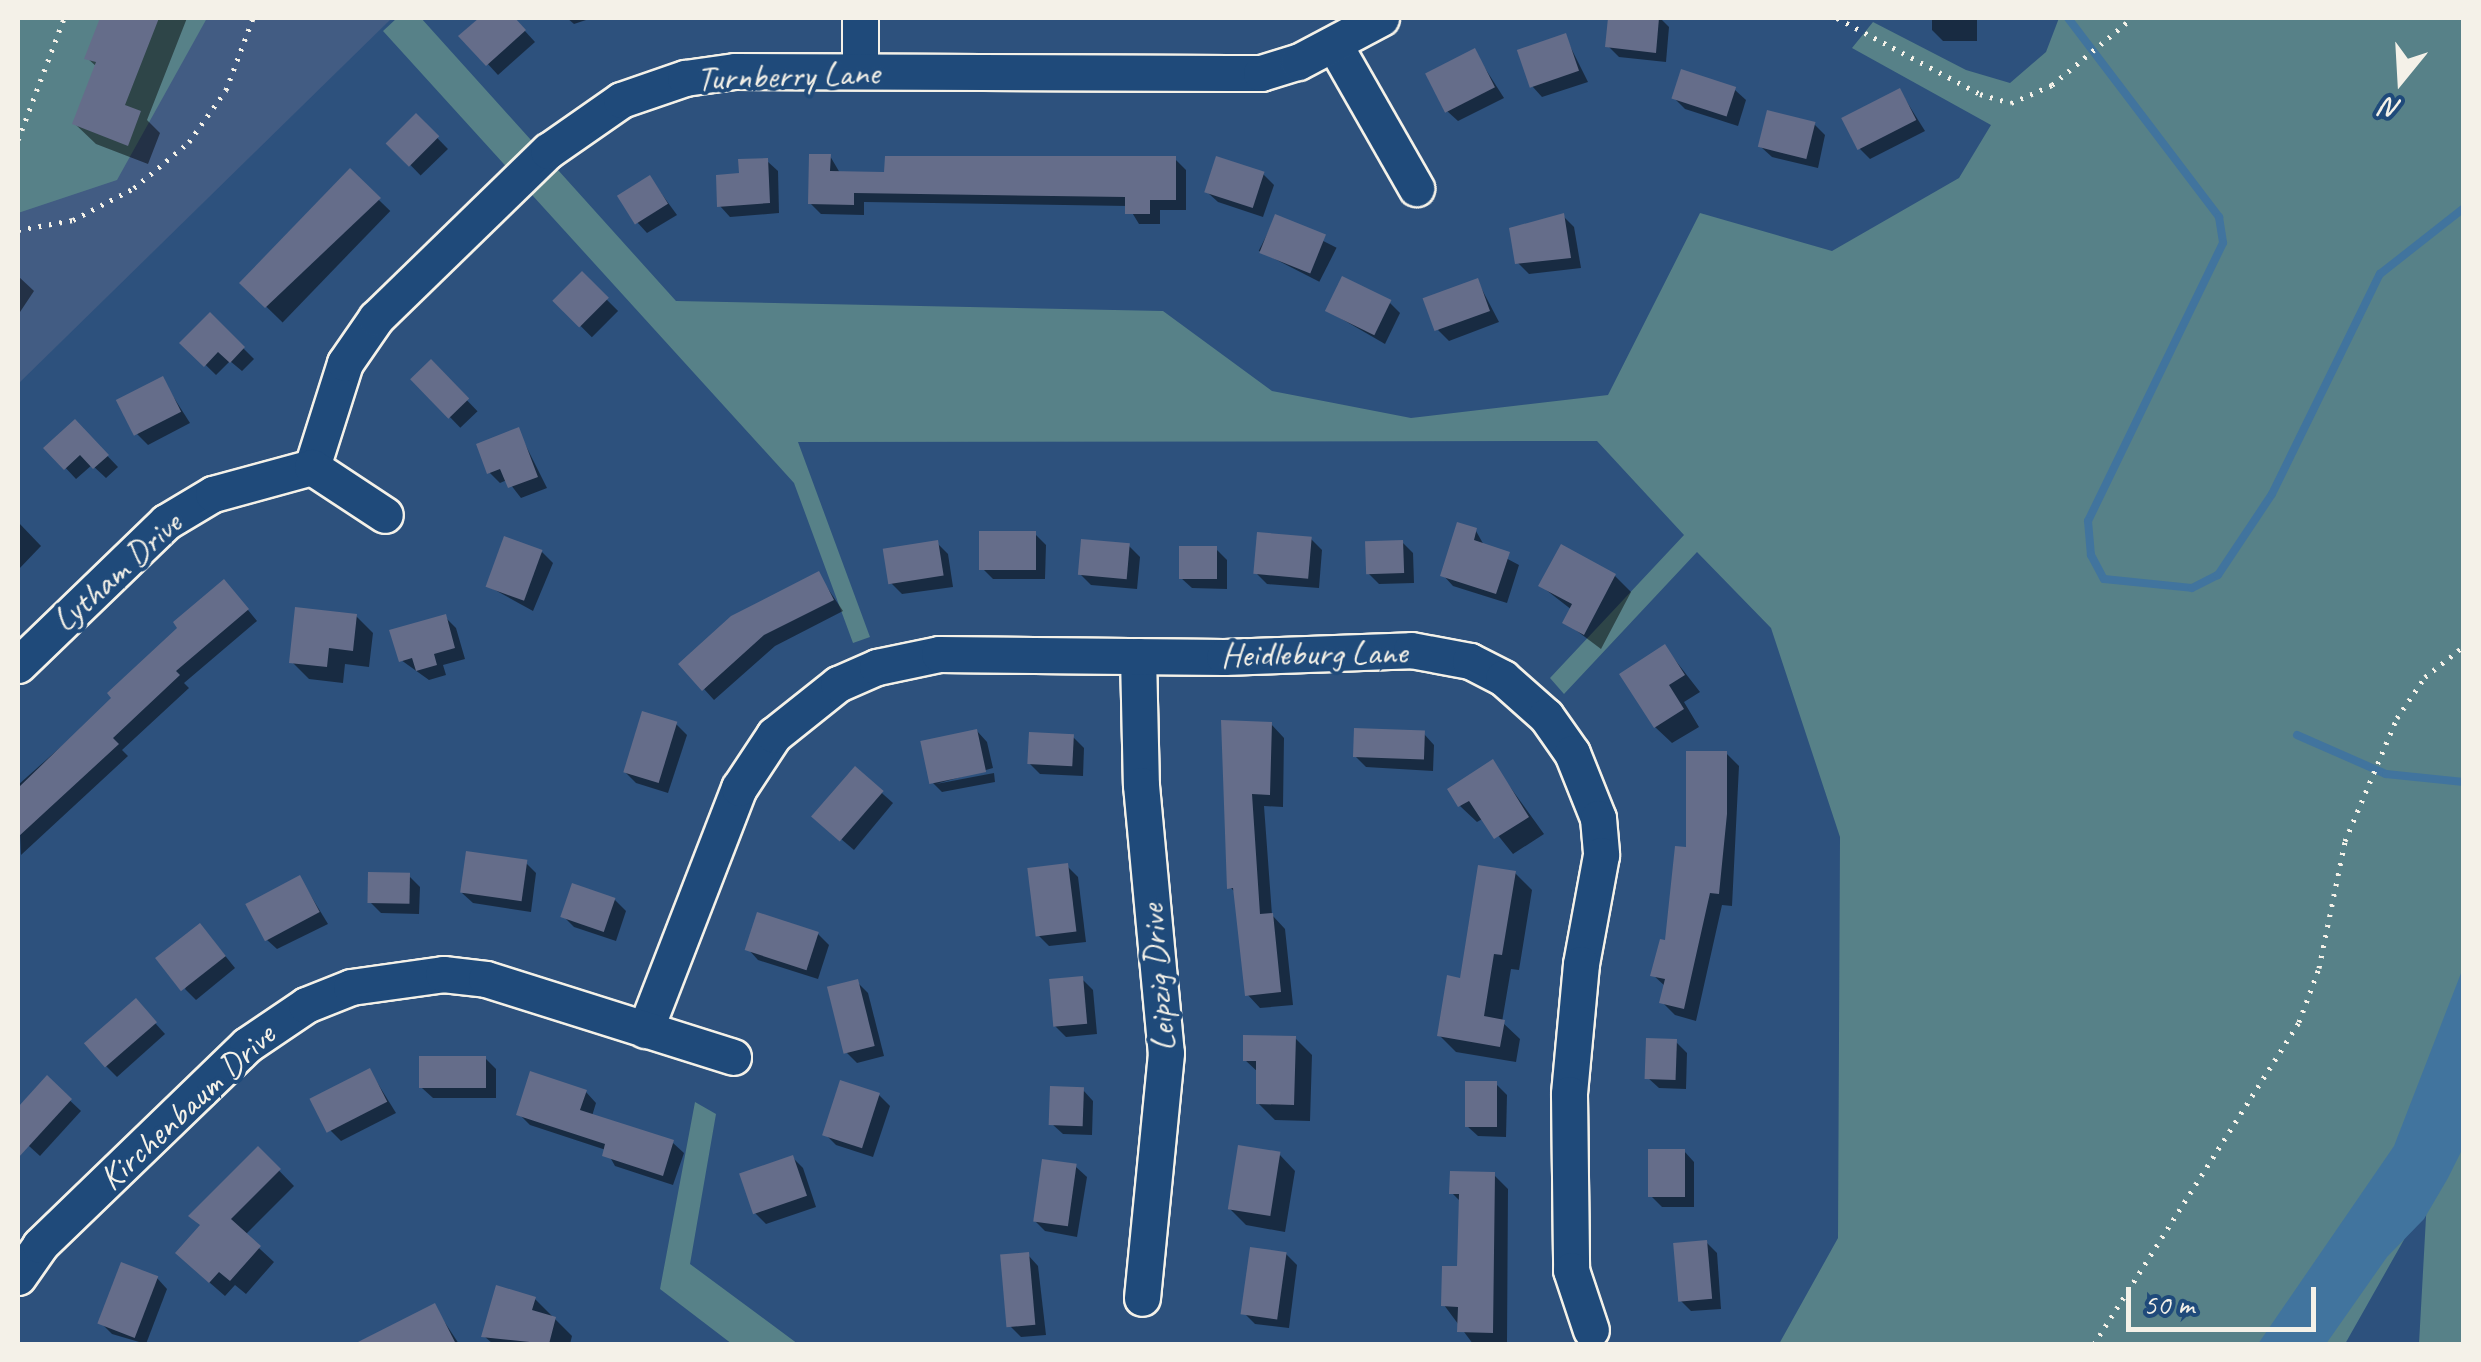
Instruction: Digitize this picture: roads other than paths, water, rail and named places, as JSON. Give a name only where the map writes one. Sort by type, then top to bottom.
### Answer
[{"type":"street","points":[[860,18],[860,71]]},
{"type":"street","name":"Turnberry Lane","points":[[312,467],[338,380],[365,332],[582,122],[621,100],[685,78],[860,71],[1223,75],[1280,68],[1381,18]]},
{"type":"street","points":[[1334,44],[1416,188]]},
{"type":"street","points":[[312,467],[385,515]]},
{"type":"street","name":"Lytham Drive","points":[[18,665],[181,511],[213,494],[312,467]]},
{"type":"street","name":"Heidleburg Lane","points":[[645,1030],[738,788],[762,750],[802,708],[864,673],[918,657],[1443,653],[1502,678],[1532,701],[1572,752],[1592,793],[1600,836],[1569,1094],[1571,1270],[1591,1330]]},
{"type":"street","name":"Leipzig Drive","points":[[1138,656],[1141,785],[1166,1053],[1142,1298]]},
{"type":"street","name":"Kirchenbaum Drive","points":[[18,1277],[40,1245],[247,1045],[328,996],[397,977],[442,974],[486,979],[733,1057]]},
{"type":"waterway","points":[[2068,18],[2219,217],[2223,243],[2088,521],[2091,555],[2104,579],[2192,588],[2218,575],[2272,494],[2380,274],[2464,208]]},
{"type":"waterway","points":[[2297,735],[2386,774],[2464,782]]}]
